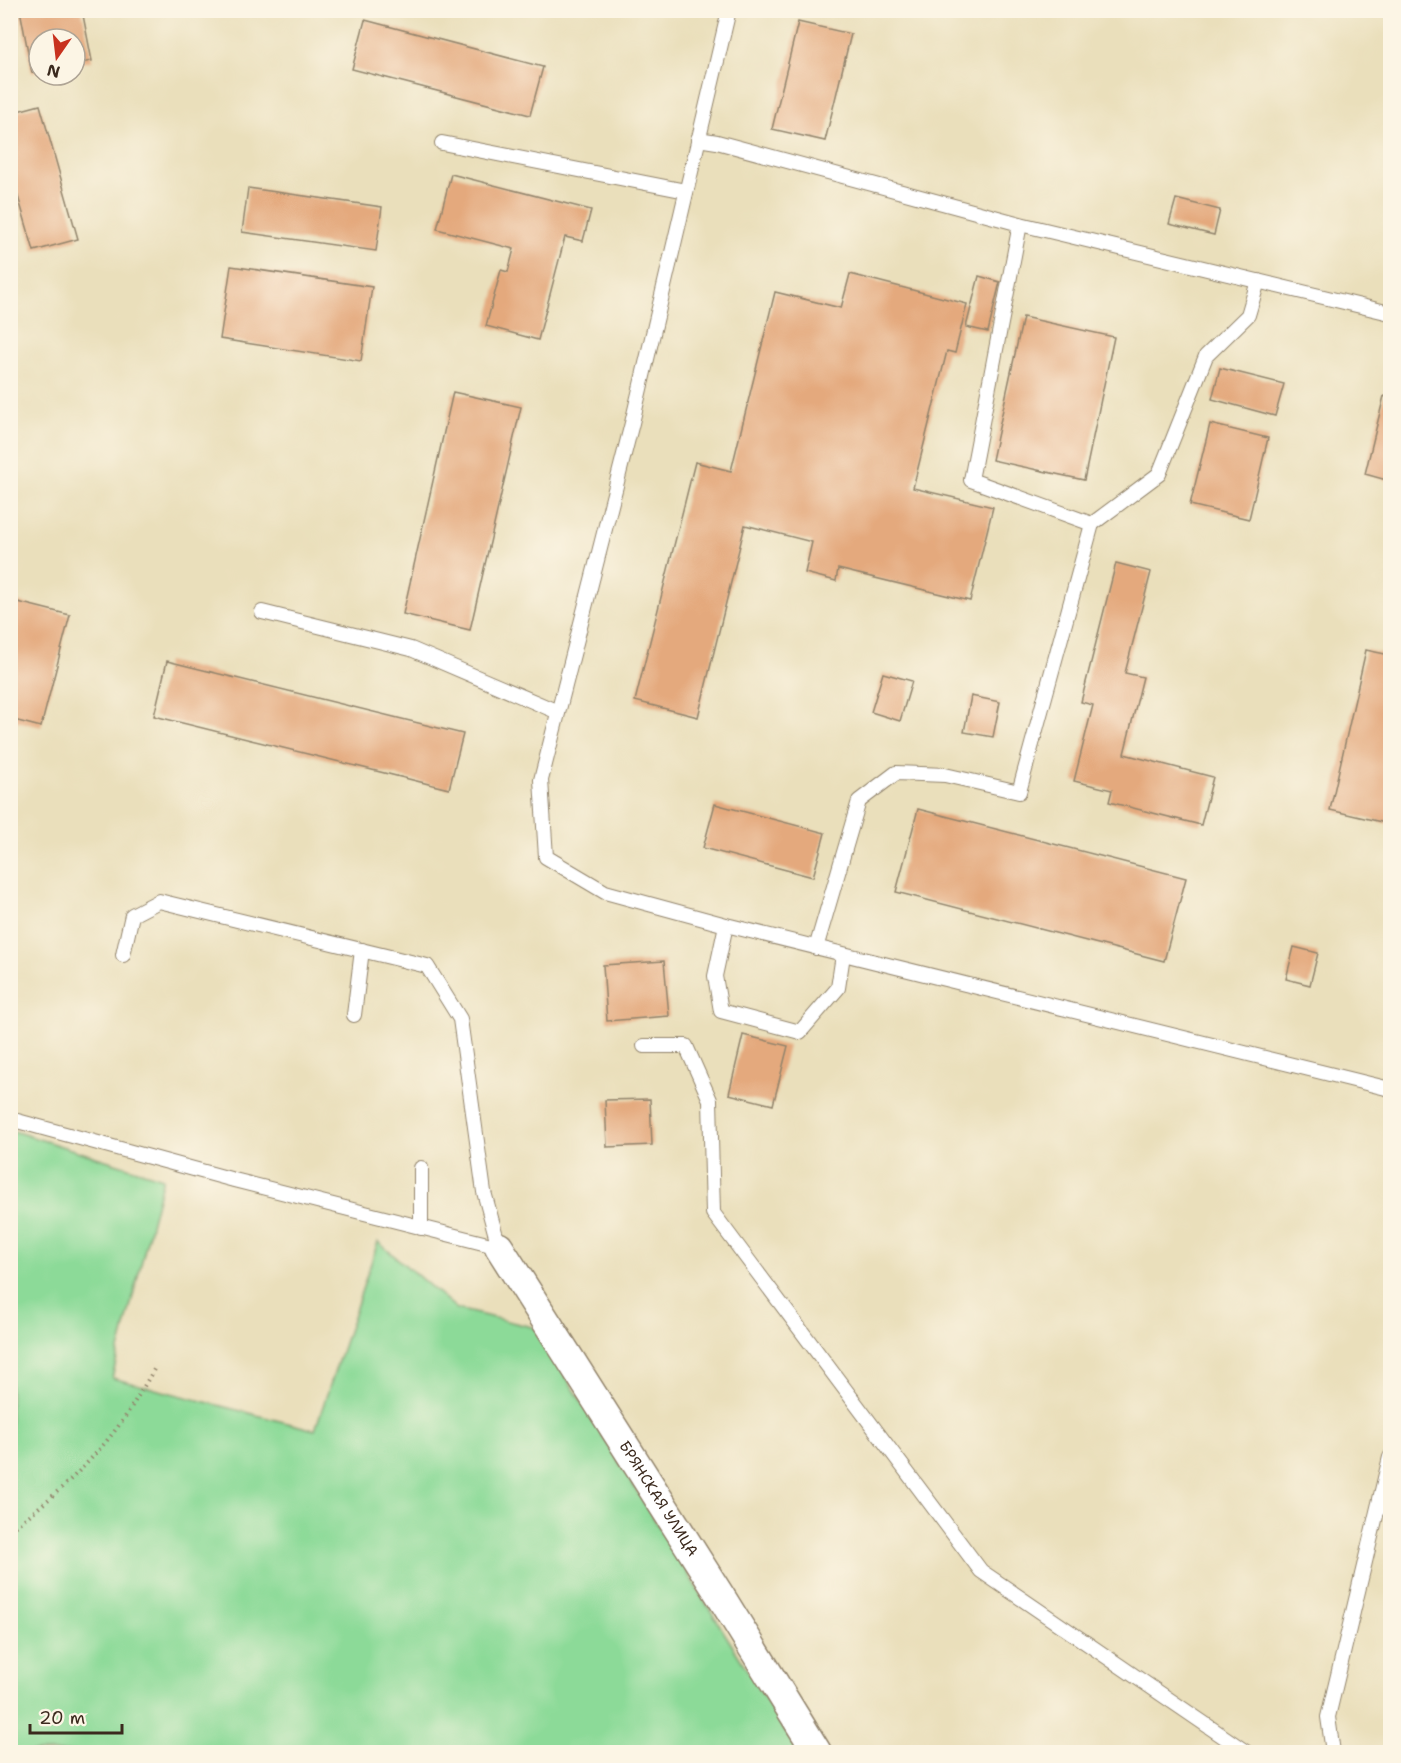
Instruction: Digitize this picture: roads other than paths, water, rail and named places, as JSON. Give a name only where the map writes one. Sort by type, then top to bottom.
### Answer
[{"type":"street","name":"БРЯНСКАЯ УЛИЦА","points":[[499,1247],[817,1752]]},
{"type":"lane","points":[[729,10],[629,435],[541,780],[546,857],[604,892],[843,955],[1390,1089]]},
{"type":"lane","points":[[698,139],[717,142],[1020,224],[1390,312]]},
{"type":"lane","points":[[442,143],[686,191]]},
{"type":"lane","points":[[1020,224],[971,480],[1092,524]]},
{"type":"lane","points":[[816,948],[859,801],[896,773],[945,776],[1018,792],[1092,524],[1159,474],[1206,356],[1248,315],[1258,281]]},
{"type":"lane","points":[[262,612],[411,649],[558,712]]},
{"type":"lane","points":[[10,1119],[234,1180],[499,1247],[484,1192],[460,1019],[427,966],[159,901],[132,915],[123,955]]},
{"type":"lane","points":[[726,925],[715,976],[721,1011],[800,1032],[838,988],[843,955]]},
{"type":"lane","points":[[354,1015],[362,950]]},
{"type":"lane","points":[[644,1046],[686,1046],[710,1100],[713,1212],[981,1571],[1246,1752]]},
{"type":"lane","points":[[421,1168],[421,1228]]},
{"type":"lane","points":[[1333,1752],[1328,1717],[1390,1457]]}]
